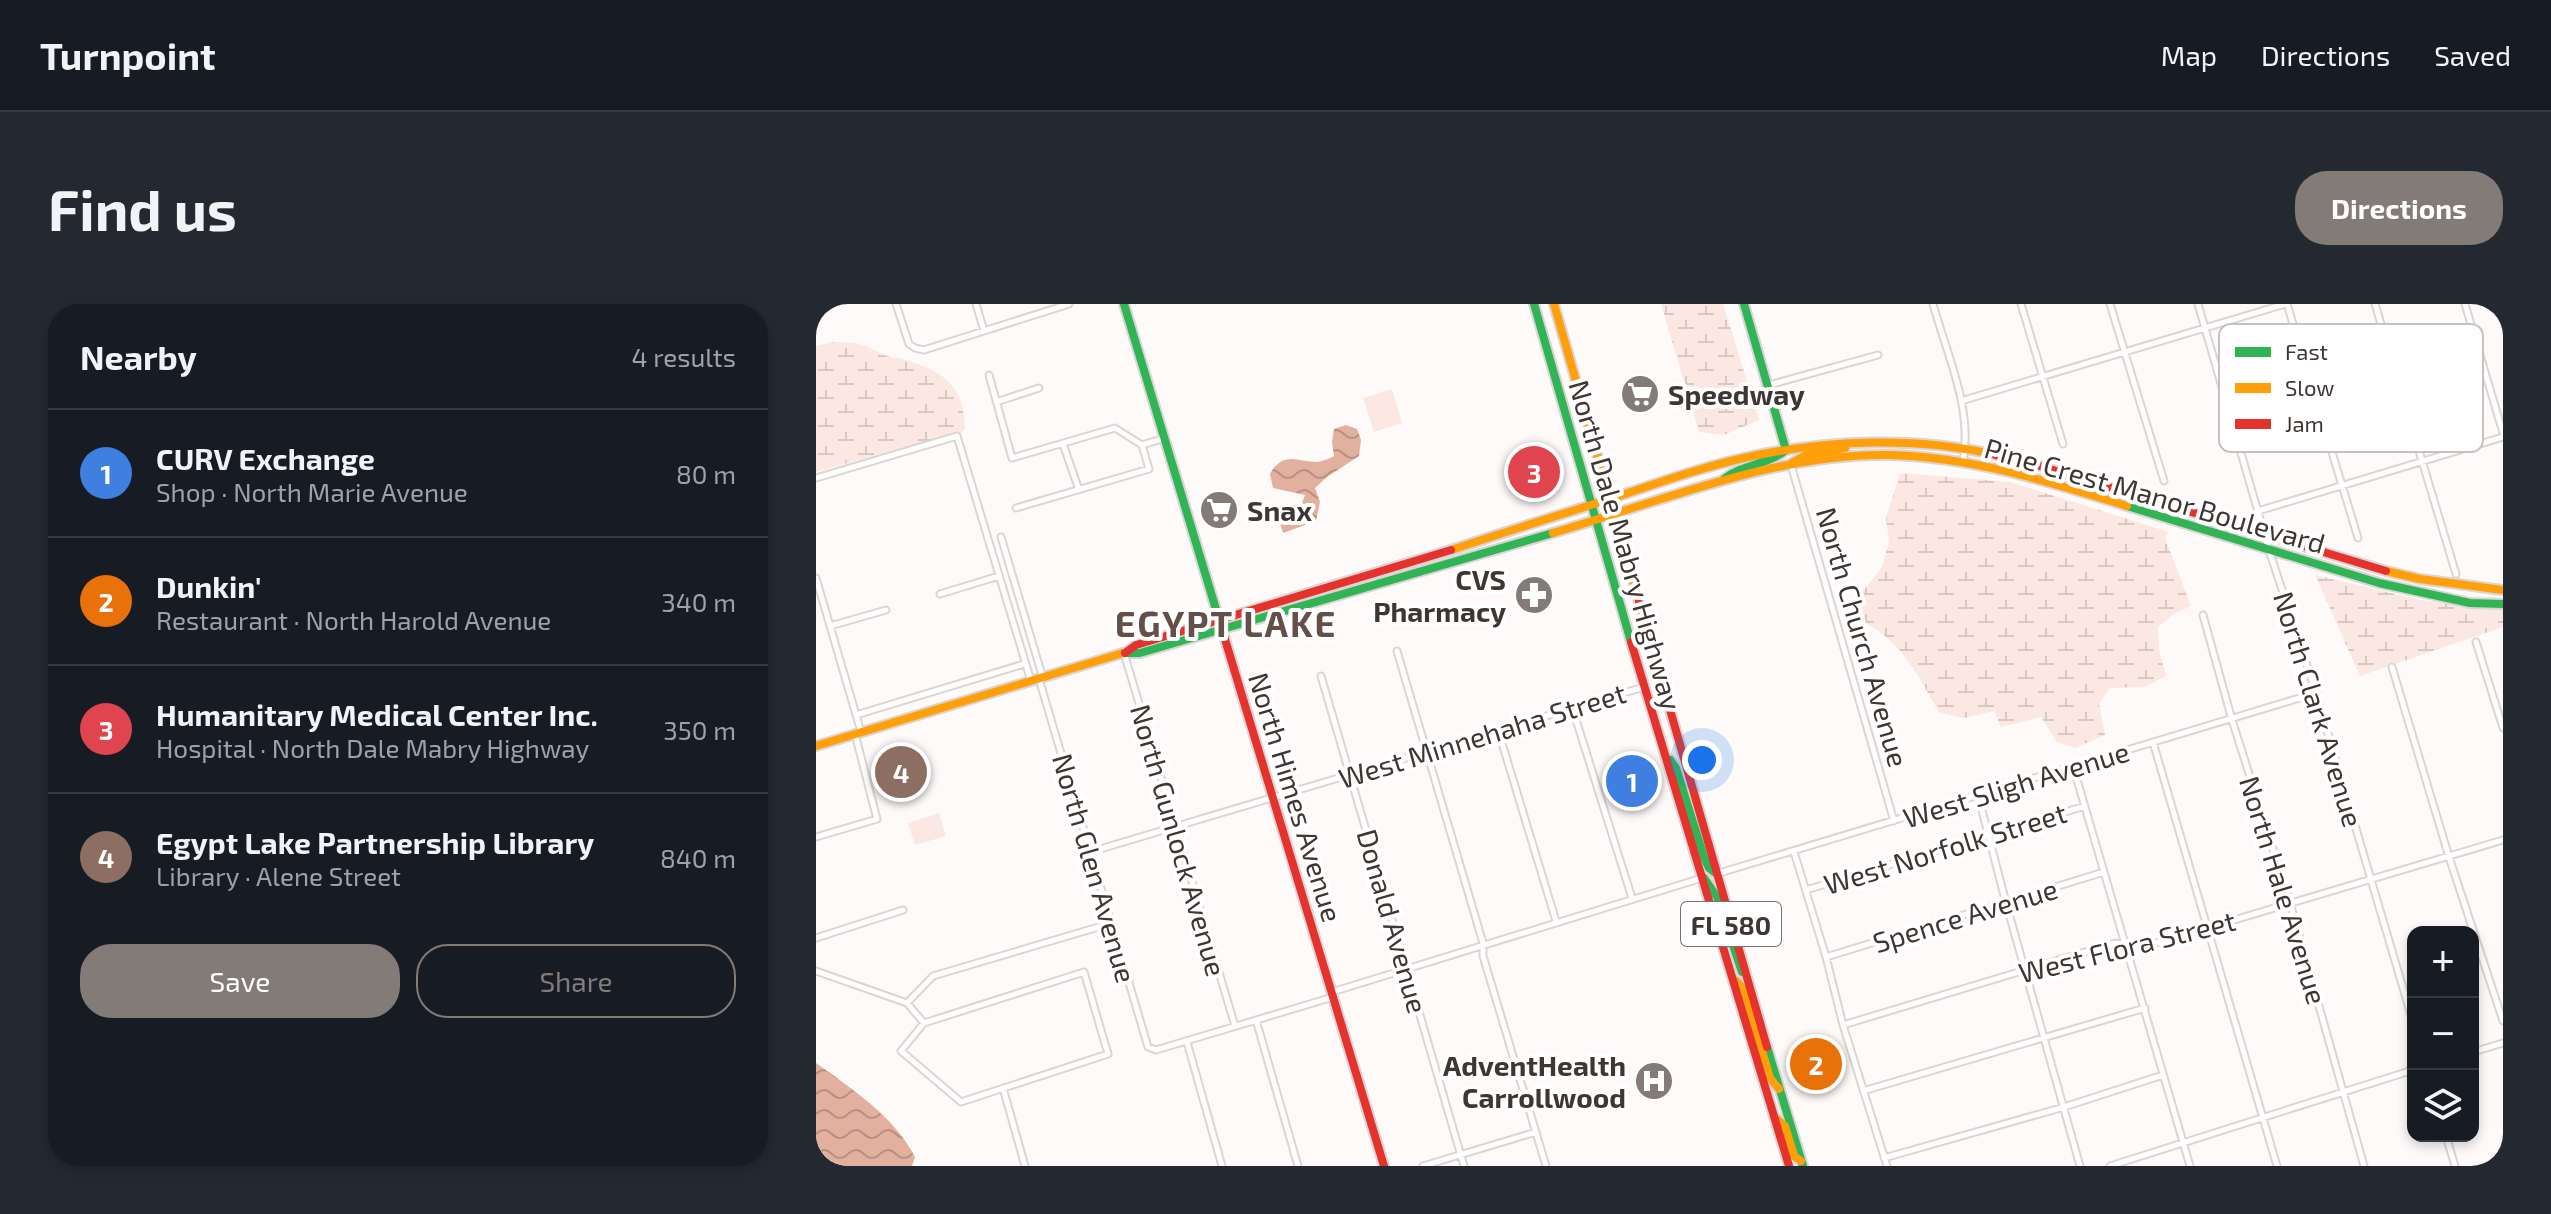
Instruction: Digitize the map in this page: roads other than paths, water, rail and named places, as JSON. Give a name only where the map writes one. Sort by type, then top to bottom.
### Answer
[{"type":"main road","name":"North Himes Avenue","points":[[1124,304],[1384,1166]]},
{"type":"main road","name":"North Dale Mabry Highway","points":[[1534,304],[1644,687],[1789,1166]]},
{"type":"main road","points":[[1546,304],[1560,324]]},
{"type":"main road","name":"North Dale Mabry Highway","points":[[1554,304],[1716,874],[1803,1164]]},
{"type":"main road","points":[[1744,304],[1786,450]]},
{"type":"main road","name":"Pine Crest Manor Boulevard","points":[[1791,465],[1806,455],[1858,444]]},
{"type":"main road","name":"Pine Crest Manor Boulevard","points":[[1124,653],[1136,645],[1220,618],[1406,564],[1705,469],[1786,450],[1858,444],[1965,448],[2040,466],[2372,568],[2420,579],[2503,590]]},
{"type":"main road","name":"Pine Crest Manor Boulevard","points":[[1723,480],[1737,468],[1778,458],[1786,450]]},
{"type":"main road","name":"Pine Crest Manor Boulevard","points":[[1124,653],[1140,653],[1614,515],[1723,480],[1842,457],[1890,455],[1963,462],[2036,478],[2379,583],[2470,603],[2503,604]]},
{"type":"main road","points":[[816,746],[1124,653]]},
{"type":"main road","points":[[1666,757],[1676,768],[1704,857],[1716,874]]},
{"type":"main road","points":[[1703,877],[1715,893],[1736,961],[1749,983]]},
{"type":"main road","points":[[1733,977],[1744,990],[1770,1078],[1782,1092]]},
{"type":"main road","points":[[1774,1117],[1785,1126],[1794,1156],[1803,1164]]},
{"type":"street","points":[[896,304],[909,344],[924,350],[1051,307],[1069,304]]},
{"type":"street","points":[[976,304],[984,331]]},
{"type":"street","points":[[1933,304],[1961,401],[1965,448],[1963,462]]},
{"type":"street","points":[[2021,304],[2063,444]]},
{"type":"street","points":[[2110,304],[2164,481]]},
{"type":"street","name":"North Clark Avenue","points":[[2198,304],[2219,376]]},
{"type":"street","points":[[1961,401],[2286,304],[2292,324]]},
{"type":"street","points":[[2375,304],[2381,324]]},
{"type":"street","points":[[2465,304],[2471,324]]},
{"type":"street","points":[[1769,385],[1878,355]]},
{"type":"street","points":[[2483,366],[2503,435],[2483,441]]},
{"type":"street","points":[[989,375],[1012,458],[1115,428],[1142,445],[1149,469],[1016,508]]},
{"type":"street","points":[[996,402],[1039,388]]},
{"type":"street","points":[[816,478],[957,436],[1024,664],[1035,680],[1042,675],[1001,537]]},
{"type":"street","points":[[1142,445],[1165,438]]},
{"type":"street","points":[[1063,444],[1079,490]]},
{"type":"street","name":"North Clark Avenue","points":[[2241,452],[2407,1001]]},
{"type":"street","points":[[2331,452],[2358,538]]},
{"type":"street","points":[[2419,452],[2456,574]]},
{"type":"street","points":[[2243,529],[2258,511],[2450,452]]},
{"type":"street","name":"North Church Avenue","points":[[1791,465],[1894,821]]},
{"type":"street","points":[[940,594],[999,576]]},
{"type":"street","points":[[816,578],[856,715],[877,819],[816,837]]},
{"type":"street","points":[[830,626],[886,610]]},
{"type":"street","name":"North Hale Avenue","points":[[2203,615],[2232,720],[2290,903],[2364,1166]]},
{"type":"street","points":[[2476,642],[2503,728]]},
{"type":"street","points":[[1397,651],[1546,1166]]},
{"type":"street","name":"North Gunlock Avenue","points":[[1124,653],[1235,1026]]},
{"type":"street","points":[[856,715],[1024,664]]},
{"type":"street","points":[[2392,667],[2449,857],[2503,1021]]},
{"type":"street","name":"Donald Avenue","points":[[1321,676],[1464,1166]]},
{"type":"street","name":"North Glen Avenue","points":[[1035,680],[1148,1047],[1156,1050],[1187,1042]]},
{"type":"street","name":"West Minnehaha Street","points":[[1090,852],[1644,687]]},
{"type":"street","name":"West Sligh Avenue","points":[[1716,874],[2316,693]]},
{"type":"street","points":[[1572,707],[1632,898]]},
{"type":"street","points":[[1498,730],[1556,921]]},
{"type":"street","points":[[2153,742],[2277,1166]]},
{"type":"street","points":[[2073,766],[2190,1166]]},
{"type":"street","points":[[1978,795],[2080,1166]]},
{"type":"street","name":"West Norfolk Street","points":[[1806,890],[2085,806]]},
{"type":"street","name":"West Flora Street","points":[[1843,1025],[2115,943],[2140,948],[2503,840]]},
{"type":"street","points":[[1794,852],[1887,1166]]},
{"type":"street","name":"Spence Avenue","points":[[1826,957],[2104,872]]},
{"type":"street","points":[[1222,1166],[1187,1042],[1483,943],[1703,877]]},
{"type":"street","points":[[816,938],[903,910]]},
{"type":"street","points":[[907,1003],[933,976],[1112,923]]},
{"type":"street","points":[[816,971],[907,1003],[924,1023]]},
{"type":"street","points":[[1084,972],[1108,1054],[1003,1088],[961,1102],[901,1051],[924,1023],[1084,972]]},
{"type":"street","points":[[1863,1091],[2145,1008]]},
{"type":"street","points":[[1256,1020],[1298,1166]]},
{"type":"street","points":[[2479,1050],[2503,1043]]},
{"type":"street","points":[[2110,1166],[2407,1072]]},
{"type":"street","points":[[1884,1158],[2064,1107],[2163,1075]]},
{"type":"street","points":[[1003,1088],[1025,1166]]},
{"type":"street","points":[[1423,1166],[1536,1132]]},
{"type":"street","points":[[2448,1142],[2455,1166]]},
{"type":"water","points":[[1346,425],[1357,429],[1361,440],[1359,456],[1315,488],[1320,502],[1316,521],[1283,533],[1280,523],[1284,516],[1300,509],[1305,495],[1273,488],[1270,474],[1288,459],[1315,462],[1334,456],[1334,429]]},
{"type":"water","points":[[816,1063],[884,1116],[915,1157],[912,1166],[816,1166]]},
{"type":"place","name":"Speedway","points":[[1640,394]]},
{"type":"place","name":"Humanitary Medical Center Inc.","points":[[1534,472]]},
{"type":"place","name":"Snax","points":[[1219,510]]},
{"type":"place","name":"CVS Pharmacy","points":[[1534,595]]},
{"type":"place","name":"Egypt Lake Partnership Library","points":[[901,772]]},
{"type":"place","name":"CURV Exchange","points":[[1632,781]]},
{"type":"place","name":"Dunkin'","points":[[1816,1064]]},
{"type":"place","name":"AdventHealth Carrollwood","points":[[1654,1081]]},
{"type":"district","name":"EGYPT LAKE","points":[[1226,622]]}]
